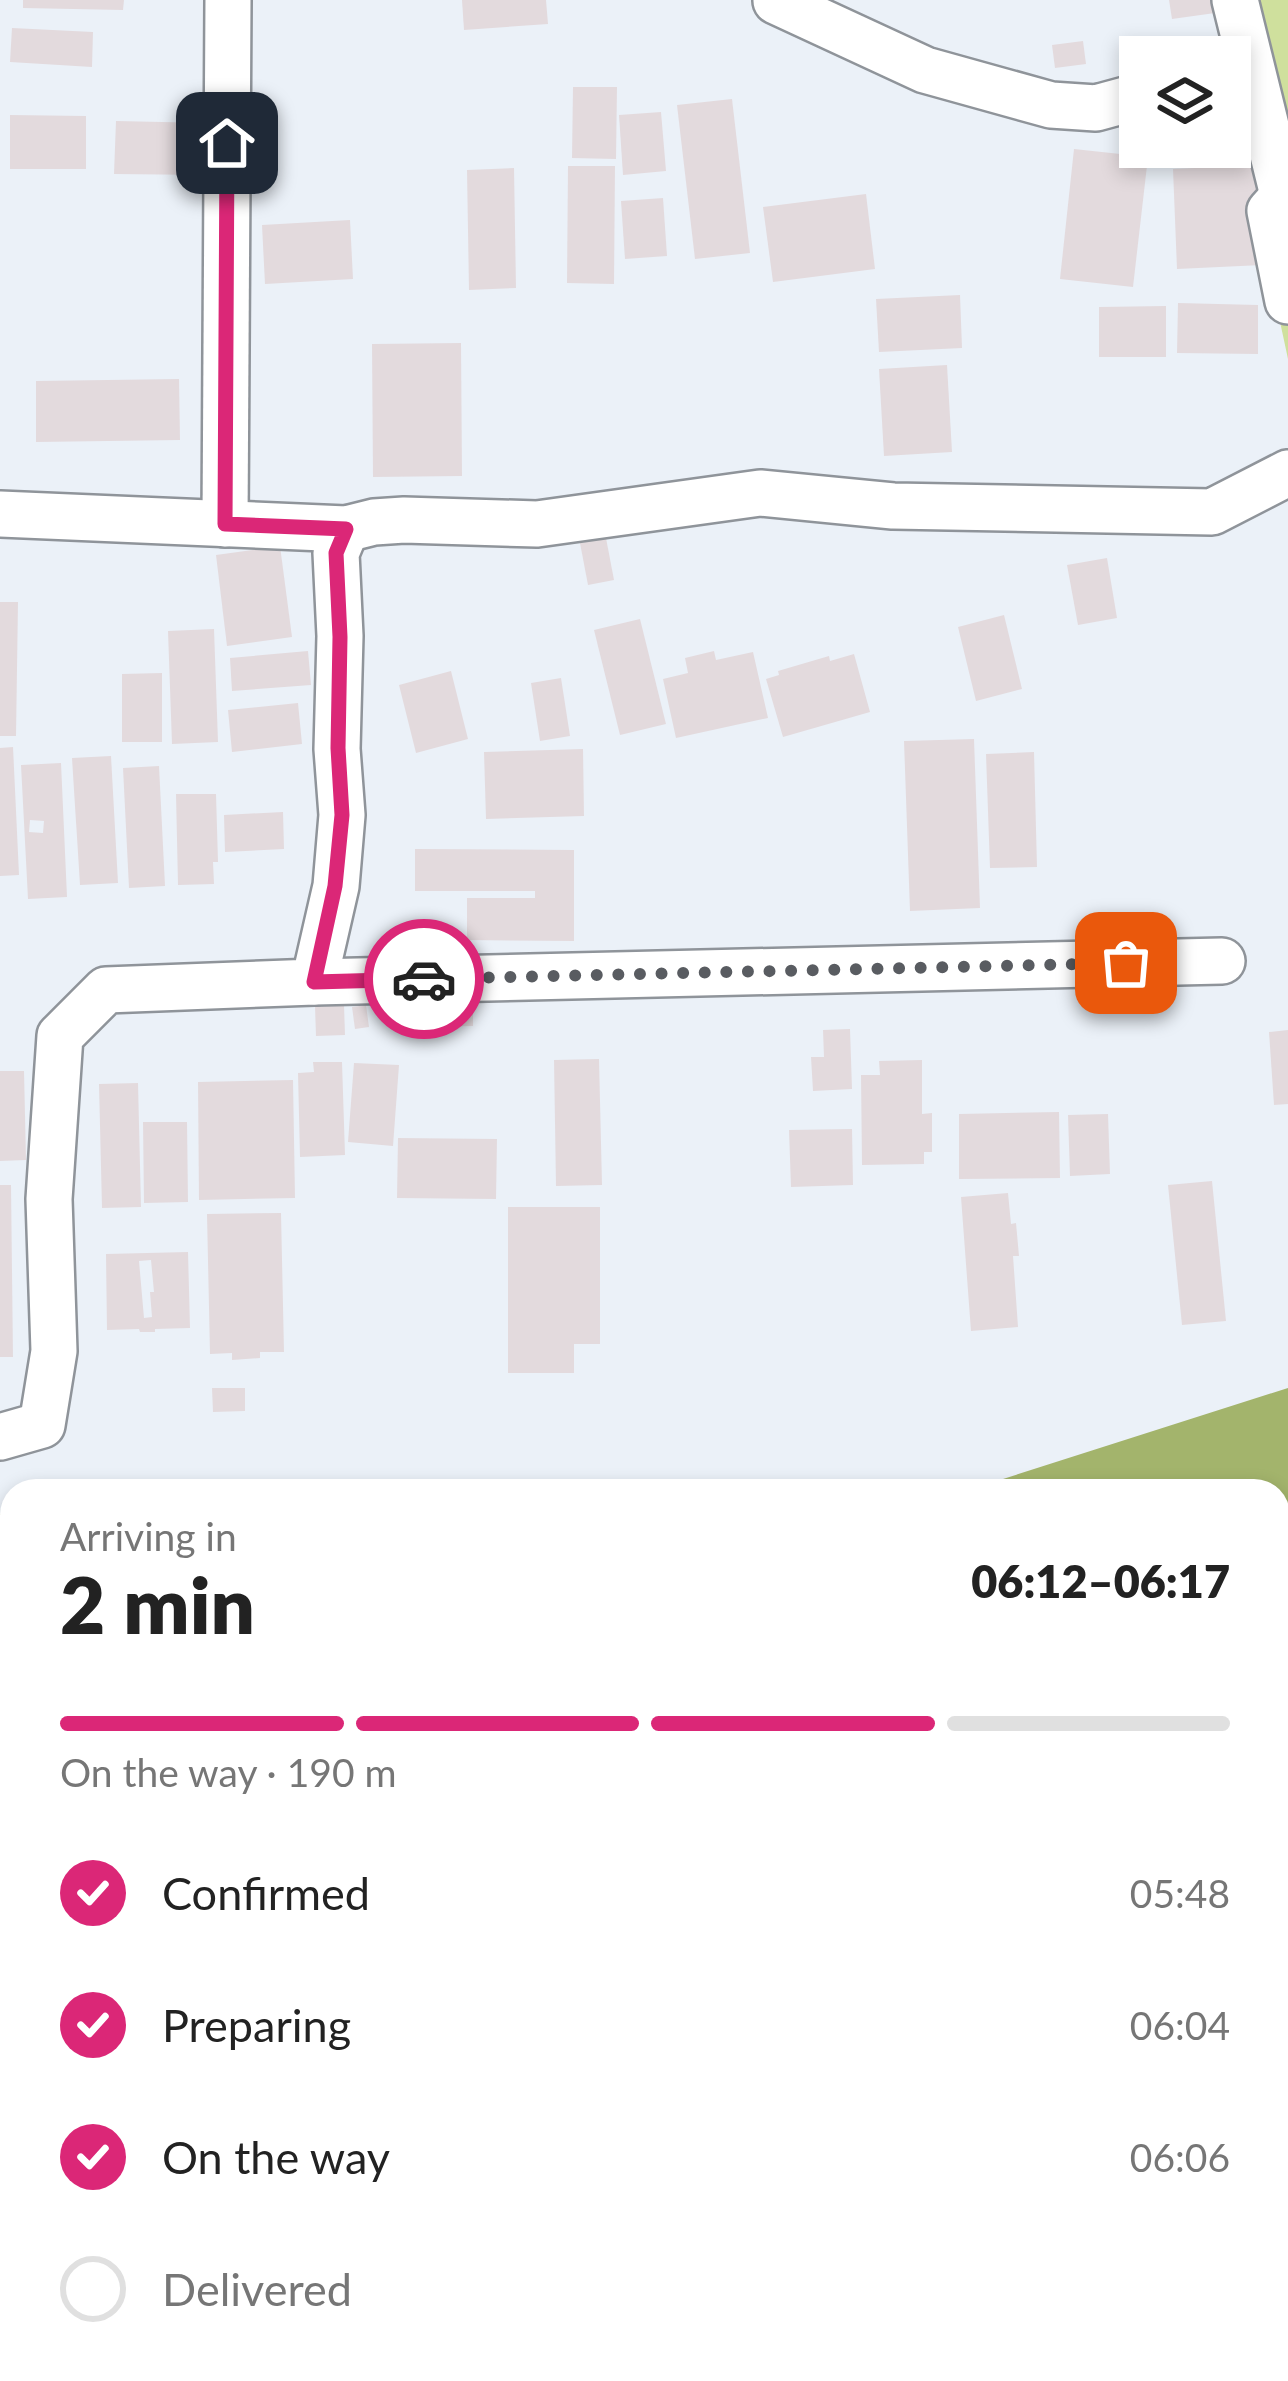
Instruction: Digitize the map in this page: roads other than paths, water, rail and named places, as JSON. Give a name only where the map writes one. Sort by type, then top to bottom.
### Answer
[{"type":"street","points":[[225,524],[228,0]]},
{"type":"street","points":[[1235,0],[1238,36]]},
{"type":"street","points":[[776,1],[925,70],[1051,105],[1096,108],[1119,102]]},
{"type":"street","points":[[1251,96],[1285,193],[1270,211],[1288,301]]},
{"type":"street","points":[[0,514],[346,529],[404,520],[537,524],[760,493],[893,506],[1211,512],[1288,473]]},
{"type":"street","points":[[314,982],[335,886],[342,815],[336,553],[346,529]]},
{"type":"street","points":[[0,1437],[42,1425],[54,1351],[49,1199],[61,1036],[106,990],[1222,961]]}]
